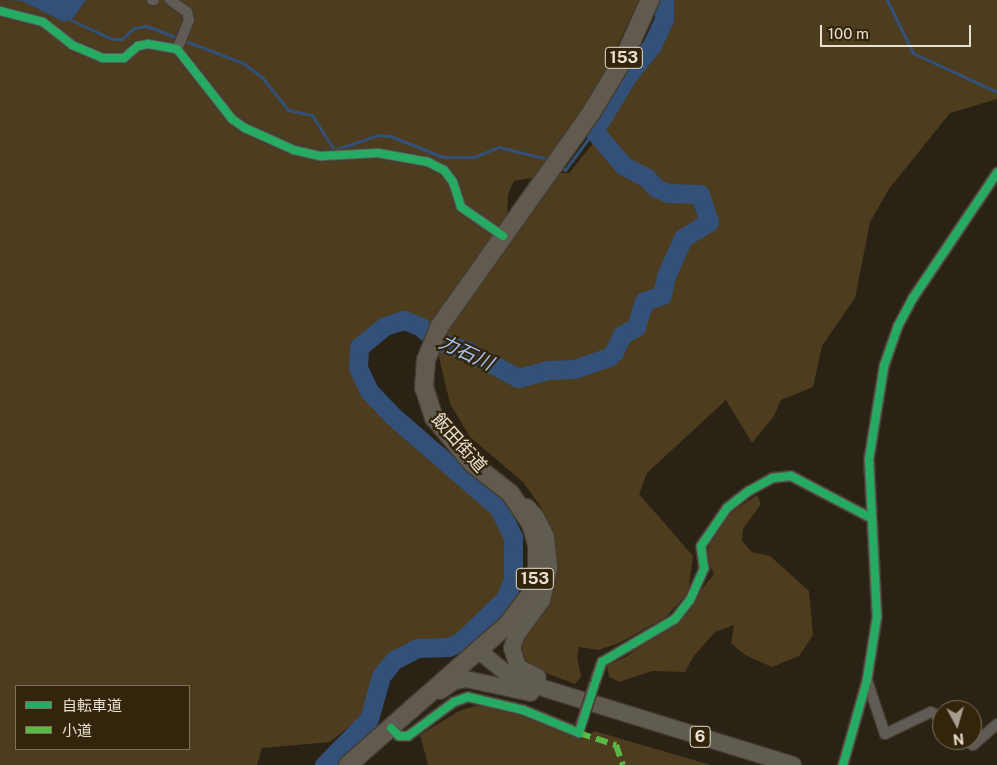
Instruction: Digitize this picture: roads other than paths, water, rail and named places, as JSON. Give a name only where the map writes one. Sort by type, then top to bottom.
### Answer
[{"type":"highway","name":"飯田街道","points":[[348,765],[479,651],[520,612],[530,595],[537,567],[537,545],[531,524],[510,493],[473,464],[428,407],[424,374],[431,344],[439,327],[591,114],[623,60],[650,0]]},
{"type":"main road","points":[[510,493],[536,517],[546,537],[550,557],[548,579],[542,600],[513,642],[515,661],[524,671],[606,708]]},
{"type":"main road","name":"6","points":[[479,651],[498,668],[517,679],[793,765]]},
{"type":"main road","points":[[412,710],[455,681],[466,679],[606,708]]},
{"type":"street","points":[[170,0],[187,12],[189,20],[177,48]]},
{"type":"street","points":[[0,11],[43,22],[72,45],[102,58],[124,58],[138,46],[148,44],[177,48],[232,119],[245,128],[294,150],[321,156],[378,153],[428,162],[444,170],[453,182],[461,207],[504,236]]},
{"type":"street","points":[[843,765],[867,680],[877,617],[869,516],[869,459],[887,353],[913,298],[997,173]]},
{"type":"street","points":[[391,728],[400,736],[408,736],[454,702],[468,697],[523,710],[578,733],[602,662],[675,619],[690,600],[704,568],[701,546],[727,508],[749,491],[772,478],[791,476],[869,516]]},
{"type":"street","points":[[867,680],[885,734],[932,713]]},
{"type":"street","points":[[982,738],[997,724]]},
{"type":"water","points":[[4,0],[86,0],[73,18],[64,22],[22,1]]},
{"type":"waterway","name":"力石川","points":[[324,765],[369,719],[381,676],[394,660],[418,648],[448,647],[460,642],[505,599],[513,579],[513,537],[499,508],[394,417],[369,391],[358,367],[359,347],[385,326],[404,320],[421,327],[436,341],[466,350],[518,378],[548,370],[574,369],[609,357],[614,352],[622,335],[636,327],[644,301],[662,295],[666,276],[683,238],[709,222],[700,194],[668,193],[656,188],[647,178],[624,166],[594,131],[628,75],[652,45],[664,19],[664,0]]},
{"type":"waterway","points":[[887,0],[913,53],[997,92]]},
{"type":"waterway","points":[[65,17],[112,39],[122,39],[134,28],[147,26],[243,63],[261,76],[288,110],[312,115],[334,150],[378,135],[390,136],[443,157],[474,157],[499,147],[551,160]]},
{"type":"waterway","points":[[560,166],[565,170],[594,131]]}]
